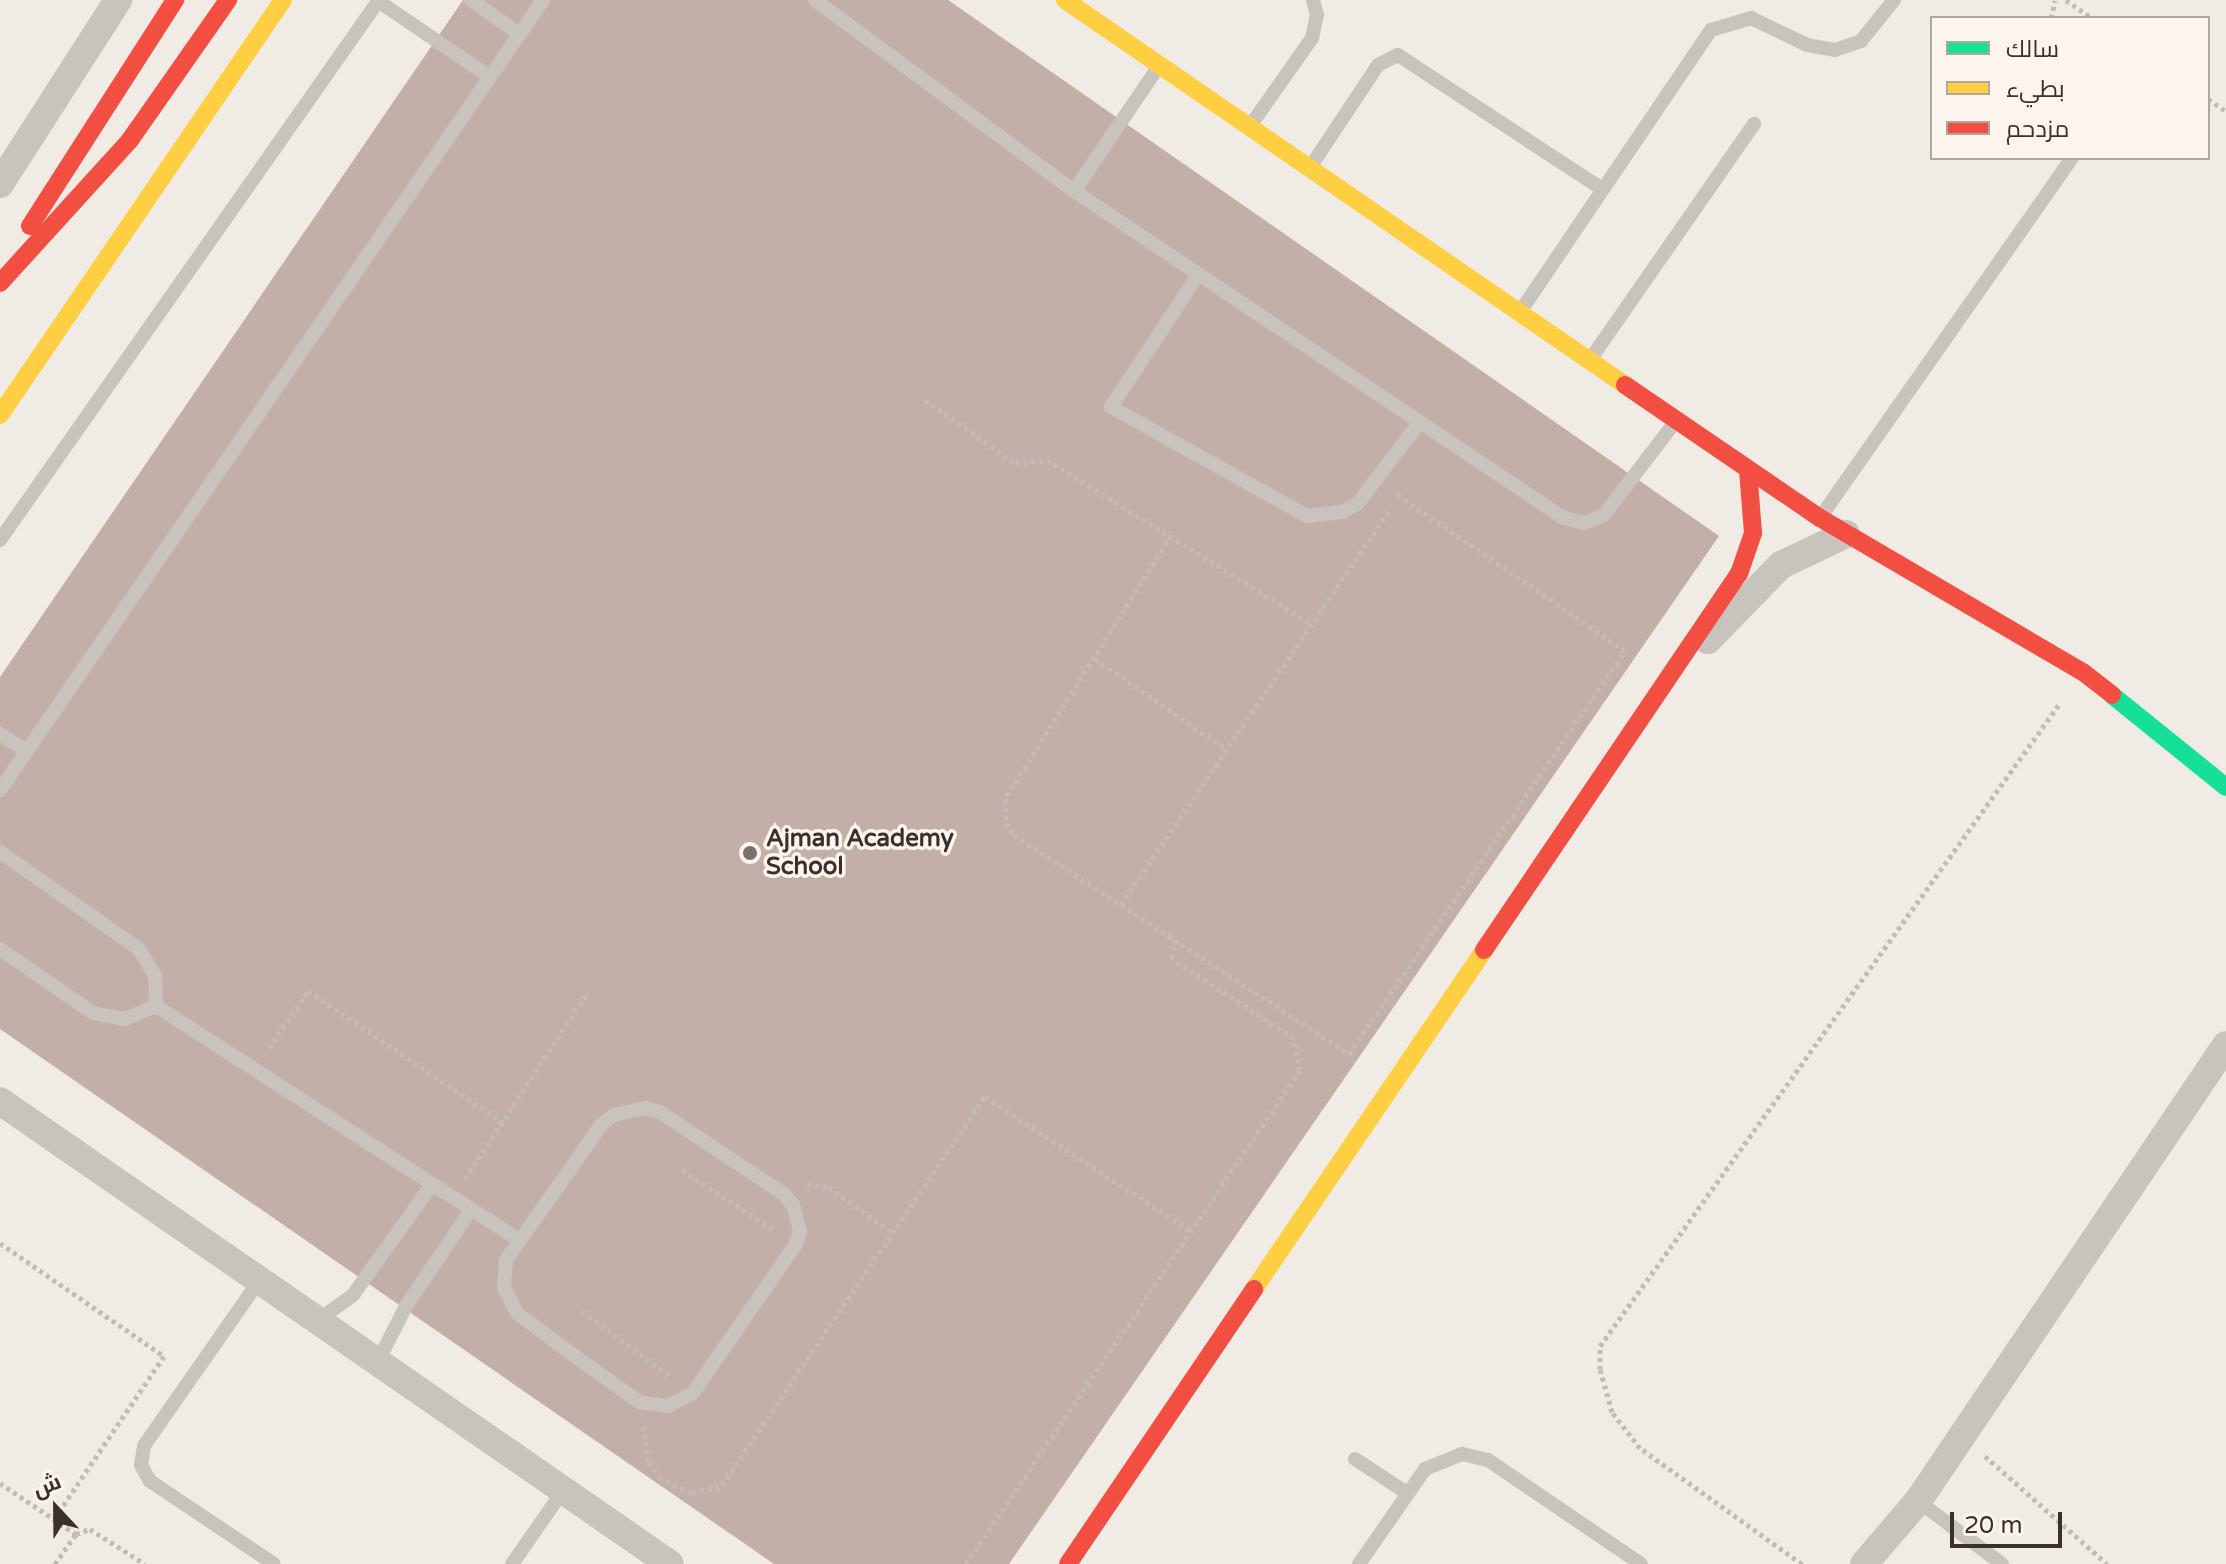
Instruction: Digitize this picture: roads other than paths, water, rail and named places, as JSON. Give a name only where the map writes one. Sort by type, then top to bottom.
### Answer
[{"type":"street","points":[[0,184],[118,0]]},
{"type":"street","points":[[0,273],[175,0]]},
{"type":"street","points":[[0,283],[130,140],[228,0]]},
{"type":"street","points":[[0,415],[283,0]]},
{"type":"street","points":[[1065,0],[1820,518],[2083,672],[2226,787]]},
{"type":"street","points":[[1068,1564],[1688,655],[1747,554],[1754,512],[1748,469]]},
{"type":"street","points":[[1688,655],[1734,616],[1781,565],[1846,534]]},
{"type":"street","points":[[1864,1564],[1918,1501],[2226,1045]]},
{"type":"street","points":[[0,1101],[670,1564]]},
{"type":"lane","points":[[471,0],[519,34]]},
{"type":"lane","points":[[0,789],[543,0]]},
{"type":"lane","points":[[815,0],[1074,191],[1562,517],[1583,523],[1611,509],[1677,420]]},
{"type":"lane","points":[[1249,128],[1312,38],[1317,15],[1313,0]]},
{"type":"lane","points":[[1519,313],[1711,30],[1751,18],[1807,45],[1835,50],[1861,41],[1894,0]]},
{"type":"lane","points":[[0,540],[379,1],[490,77]]},
{"type":"lane","points":[[1309,169],[1378,65],[1398,55],[1602,189]]},
{"type":"lane","points":[[1074,191],[1159,66]]},
{"type":"lane","points":[[1589,360],[1754,124]]},
{"type":"lane","points":[[1820,518],[2071,160]]},
{"type":"lane","points":[[1198,275],[1111,407],[1307,516],[1342,512],[1377,481],[1419,423]]},
{"type":"lane","points":[[0,734],[26,751]]},
{"type":"lane","points":[[0,852],[139,949],[155,976],[156,1006]]},
{"type":"lane","points":[[0,949],[93,1013],[125,1019],[156,1006]]},
{"type":"lane","points":[[156,1006],[519,1240]]},
{"type":"lane","points":[[629,1109],[660,1112],[784,1194],[798,1217],[796,1244],[693,1393],[667,1406],[639,1402],[517,1313],[504,1288],[503,1274],[519,1240],[602,1124],[629,1109]]},
{"type":"lane","points":[[317,1321],[353,1295],[431,1186]]},
{"type":"lane","points":[[377,1363],[406,1306],[471,1210]]},
{"type":"lane","points":[[259,1281],[144,1446],[141,1465],[150,1481],[274,1564]]},
{"type":"lane","points":[[1359,1564],[1407,1493],[1436,1460],[1476,1456],[1641,1564]]},
{"type":"lane","points":[[1355,1459],[1407,1493]]},
{"type":"lane","points":[[512,1564],[563,1491]]},
{"type":"lane","points":[[1918,1501],[2002,1564]]},
{"type":"place","name":"Ajman Academy School","points":[[750,853]]}]
